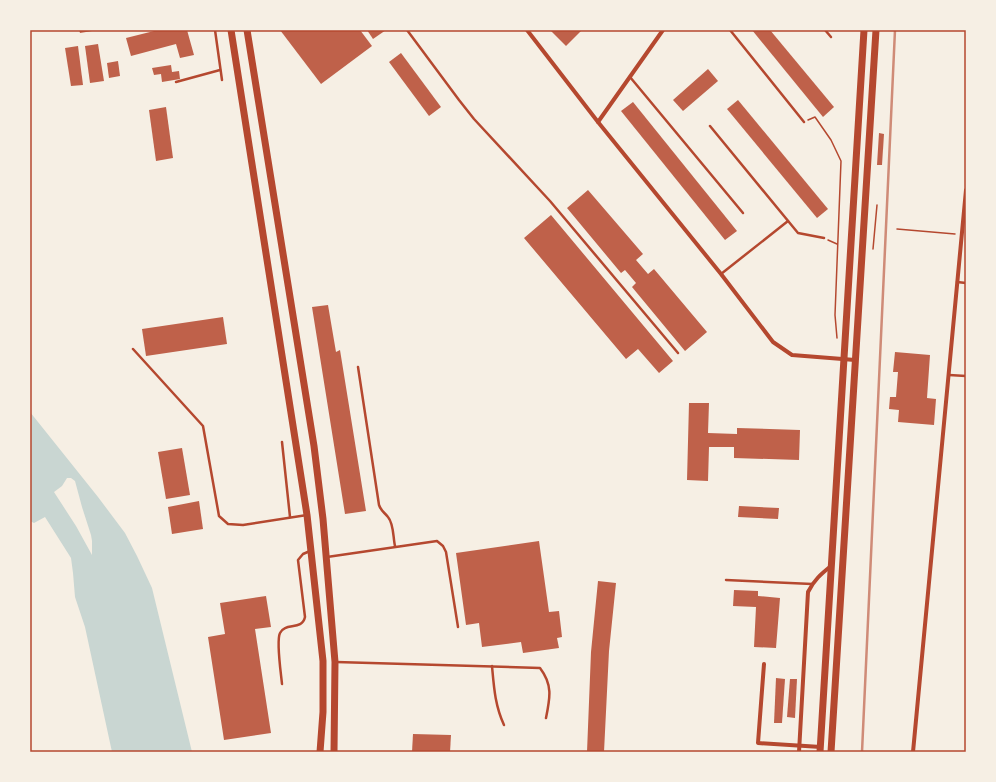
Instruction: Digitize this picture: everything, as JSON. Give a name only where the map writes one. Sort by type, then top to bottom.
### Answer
[{"type":"street","points":[[231,30],[307,515],[323,661],[323,712],[320,752]]},
{"type":"street","points":[[247,30],[314,446],[326,557],[335,662],[334,752]]},
{"type":"street","points":[[527,30],[598,122],[721,274],[773,342],[792,355],[855,360]]},
{"type":"street","points":[[598,122],[664,30]]},
{"type":"street","points":[[764,664],[758,743],[820,749],[864,30]]},
{"type":"street","points":[[831,752],[876,30]]},
{"type":"street","points":[[913,752],[966,190]]},
{"type":"street","points":[[799,752],[808,592],[818,577],[831,566]]},
{"type":"lane","points":[[215,30],[222,80]]},
{"type":"lane","points":[[407,30],[470,115],[550,201],[678,353]]},
{"type":"lane","points":[[730,30],[804,122]]},
{"type":"lane","points":[[825,30],[831,37]]},
{"type":"lane","points":[[176,82],[220,70]]},
{"type":"lane","points":[[630,77],[743,213]]},
{"type":"lane","points":[[710,126],[798,233],[824,238]]},
{"type":"lane","points":[[721,274],[788,221]]},
{"type":"lane","points":[[957,282],[966,283]]},
{"type":"lane","points":[[134,349],[203,426],[219,516],[228,524],[243,525],[307,515]]},
{"type":"lane","points":[[358,367],[380,510],[389,518],[391,522],[395,546]]},
{"type":"lane","points":[[948,375],[966,376]]},
{"type":"lane","points":[[282,442],[290,517]]},
{"type":"lane","points":[[326,557],[437,541],[443,546],[446,552],[458,628]]},
{"type":"lane","points":[[282,684],[278,642],[280,633],[284,628],[304,622],[305,617],[298,560],[303,554],[311,551]]},
{"type":"lane","points":[[726,580],[812,584]]},
{"type":"lane","points":[[335,662],[540,668],[547,677],[550,698],[546,718]]},
{"type":"lane","points":[[492,666],[495,700],[504,725]]},
{"type":"path","points":[[804,122],[815,117],[831,140],[841,161],[835,315],[837,339]]},
{"type":"path","points":[[874,249],[876,205]]},
{"type":"path","points":[[897,229],[962,235]]},
{"type":"path","points":[[824,238],[837,244]]},
{"type":"shaded area","points":[[30,412],[125,533],[137,556],[152,588],[192,752],[112,752],[85,627],[75,597],[71,558],[45,517],[34,523],[30,521]],"holes":[[[67,478],[71,478],[75,481],[91,535],[92,555],[76,526],[54,492],[62,486]]]},
{"type":"building","points":[[79,30],[92,30],[92,31],[80,33]]},
{"type":"building","points":[[158,30],[187,30],[194,55],[180,58],[176,44],[131,56],[126,38]]},
{"type":"building","points":[[280,30],[360,30],[372,46],[321,84]]},
{"type":"building","points":[[367,30],[386,30],[373,39]]},
{"type":"building","points":[[550,30],[582,30],[566,46]]},
{"type":"building","points":[[752,30],[770,30],[834,107],[823,117]]},
{"type":"building","points":[[98,44],[104,81],[90,83],[85,46]]},
{"type":"building","points":[[78,46],[83,85],[71,86],[65,48]]},
{"type":"building","points":[[401,53],[441,107],[429,116],[389,62]]},
{"type":"building","points":[[118,61],[120,76],[109,78],[107,63]]},
{"type":"building","points":[[171,65],[172,72],[179,71],[180,79],[162,82],[161,74],[154,75],[152,68]]},
{"type":"building","points":[[708,69],[718,81],[683,111],[673,100]]},
{"type":"building","points":[[738,100],[828,209],[817,218],[727,109]]},
{"type":"building","points":[[633,102],[737,231],[725,240],[621,111]]},
{"type":"building","points":[[166,107],[173,158],[156,161],[149,110]]},
{"type":"building","points":[[879,133],[884,134],[882,165],[877,165]]},
{"type":"building","points":[[588,190],[643,254],[636,260],[648,274],[654,269],[707,332],[685,351],[632,287],[636,283],[625,270],[621,273],[567,208]]},
{"type":"building","points":[[551,215],[673,361],[659,373],[638,349],[626,359],[524,238]]},
{"type":"building","points":[[328,305],[336,352],[340,350],[366,511],[345,514],[312,307]]},
{"type":"building","points":[[223,317],[227,344],[146,356],[142,329]]},
{"type":"building","points":[[895,352],[930,355],[927,398],[936,399],[934,425],[898,422],[899,410],[889,409],[890,397],[896,397],[898,372],[893,372]]},
{"type":"building","points":[[689,403],[709,403],[708,433],[737,434],[737,428],[800,430],[799,460],[734,458],[734,447],[709,447],[708,481],[687,480]]},
{"type":"building","points":[[182,448],[190,495],[166,499],[158,452]]},
{"type":"building","points":[[199,501],[203,529],[172,534],[168,507]]},
{"type":"building","points":[[739,506],[779,508],[778,519],[738,517]]},
{"type":"building","points":[[539,541],[549,612],[559,611],[562,637],[557,638],[559,648],[523,653],[521,642],[482,647],[479,623],[466,625],[456,553]]},
{"type":"building","points":[[598,581],[616,583],[609,651],[604,752],[587,752],[591,652]]},
{"type":"building","points":[[734,590],[758,591],[758,596],[780,598],[776,648],[754,647],[756,607],[733,606]]},
{"type":"building","points":[[266,596],[271,627],[255,629],[271,733],[224,740],[208,637],[225,634],[220,603]]},
{"type":"building","points":[[776,678],[785,679],[782,723],[774,723]]},
{"type":"building","points":[[790,679],[797,679],[795,718],[787,717]]},
{"type":"building","points":[[413,734],[451,735],[450,752],[412,752]]},
{"type":"railway","points":[[862,752],[895,30]]}]
